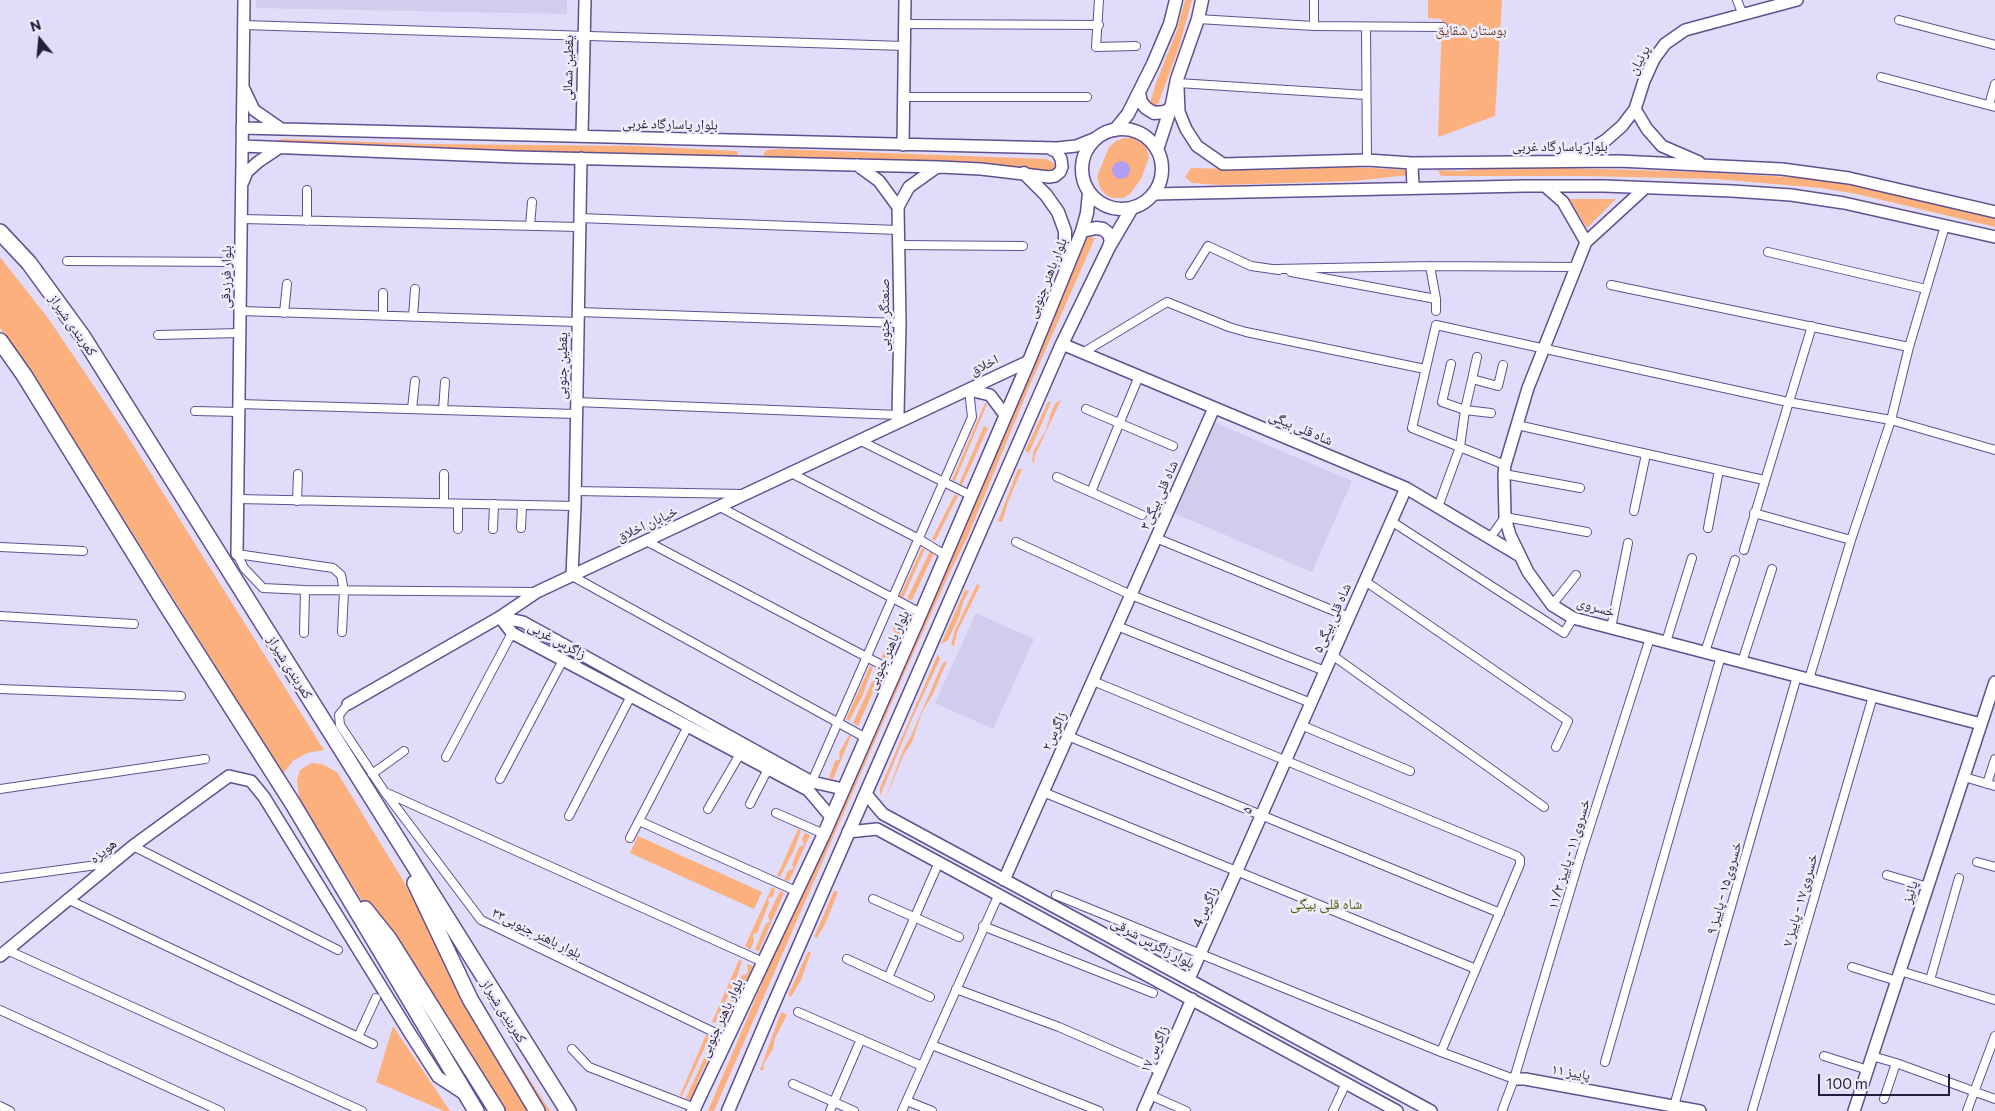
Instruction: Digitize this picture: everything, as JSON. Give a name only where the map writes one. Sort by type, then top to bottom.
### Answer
[{"type":"highway","name":"کمربندی شیراز","points":[[0,232],[29,263],[83,337],[568,1111]]},
{"type":"highway","points":[[0,341],[24,375],[324,856],[476,1111]]},
{"type":"highway","points":[[396,839],[430,918],[470,999],[537,1111]]},
{"type":"highway","points":[[324,856],[388,939],[497,1111]]},
{"type":"main road","points":[[1115,130],[1128,114],[1139,93],[1170,24],[1176,0]]},
{"type":"main road","points":[[1157,150],[1198,19],[1202,0]]},
{"type":"main road","points":[[1139,93],[1141,102],[1154,113],[1165,112],[1170,108]]},
{"type":"main road","points":[[1115,130],[1134,131],[1144,135],[1157,150],[1161,161],[1162,172],[1159,184],[1153,194],[1144,202],[1132,208],[1117,209],[1102,204],[1089,193],[1082,178],[1084,156],[1089,146],[1096,138],[1115,130]]},
{"type":"main road","points":[[1024,174],[1046,195],[1059,213],[1065,231],[1065,273]]},
{"type":"main road","name":"بلوار باهنر جنوبی","points":[[697,1110],[796,890],[824,834],[1029,361],[1082,231],[1087,213],[1089,193]]},
{"type":"main road","points":[[728,1111],[1062,344],[1109,247],[1132,208]]},
{"type":"main road","points":[[1082,231],[1096,228],[1103,229],[1108,233],[1109,247]]},
{"type":"main road","points":[[697,1110],[738,1033],[773,941]]},
{"type":"main road","points":[[720,1111],[771,996],[797,950]]},
{"type":"street","name":"بلوار فرزدقی","points":[[237,554],[244,0]]},
{"type":"street","name":"یقطین شمالی","points":[[582,136],[585,0]]},
{"type":"street","points":[[903,144],[905,0]]},
{"type":"street","points":[[1099,0],[1099,25],[1096,47],[1136,46]]},
{"type":"street","points":[[1314,0],[1314,26]]},
{"type":"street","points":[[1737,0],[1743,15]]},
{"type":"street","name":"پرنیان","points":[[1635,109],[1644,81],[1654,59],[1665,44],[1685,30],[1797,0]]},
{"type":"street","points":[[1198,19],[1314,26],[1443,27]]},
{"type":"street","points":[[1899,20],[1995,45]]},
{"type":"street","points":[[905,24],[1099,25]]},
{"type":"street","points":[[243,25],[904,46]]},
{"type":"street","points":[[1366,27],[1367,160]]},
{"type":"street","points":[[1881,77],[1992,106],[1995,84]]},
{"type":"street","points":[[1178,81],[1366,95]]},
{"type":"street","name":"بلوار پاسارگاد غربی","points":[[1178,81],[1179,112],[1186,129],[1197,146],[1223,164],[1367,160],[1412,163],[1619,161],[1782,169],[1850,178],[1995,212]]},
{"type":"street","points":[[243,86],[254,110],[279,128],[272,137],[277,148]]},
{"type":"street","points":[[904,97],[1087,97]]},
{"type":"street","points":[[1554,161],[1593,148],[1606,140],[1622,126],[1635,109],[1647,129],[1662,146],[1706,165]]},
{"type":"street","name":"بلوار پاسارگاد غربی","points":[[242,128],[1049,148],[1076,146],[1096,138]]},
{"type":"street","points":[[758,162],[759,141]]},
{"type":"street","points":[[242,146],[581,158],[937,167],[1049,177],[1055,176],[1062,167],[1062,159],[1057,152],[1049,148]]},
{"type":"street","points":[[242,184],[247,172],[277,148]]},
{"type":"street","name":"یقطین جنوبی","points":[[572,576],[581,158]]},
{"type":"street","points":[[1412,163],[1413,187]]},
{"type":"street","points":[[857,165],[879,181],[898,207],[909,188],[937,167]]},
{"type":"street","points":[[1153,194],[1413,187],[1546,187],[1645,188],[1792,195],[1844,203],[1995,237]]},
{"type":"street","points":[[1546,187],[1563,202],[1586,242],[1645,188]]},
{"type":"street","points":[[307,190],[307,221]]},
{"type":"street","points":[[530,226],[532,202]]},
{"type":"street","name":"صنعتگر جنوبی","points":[[898,207],[899,418]]},
{"type":"street","points":[[242,219],[530,226],[579,222],[898,230]]},
{"type":"street","points":[[1809,679],[1851,540],[1891,420],[1909,347],[1945,226]]},
{"type":"street","name":"خسروى","points":[[1586,242],[1528,388],[1505,470],[1505,517],[1510,535],[1528,572],[1552,605],[1573,618],[1981,724]]},
{"type":"street","points":[[898,245],[1023,246]]},
{"type":"street","points":[[1190,275],[1208,246],[1251,266],[1436,299]]},
{"type":"street","points":[[1768,252],[1926,289]]},
{"type":"street","points":[[67,261],[242,262]]},
{"type":"street","points":[[1275,269],[1430,266],[1576,267]]},
{"type":"street","points":[[1430,266],[1436,299],[1436,311]]},
{"type":"street","points":[[284,313],[287,284]]},
{"type":"street","points":[[1611,285],[1909,347]]},
{"type":"street","points":[[413,317],[415,289]]},
{"type":"street","points":[[383,293],[383,316]]},
{"type":"street","points":[[1084,352],[1167,302],[1246,332],[1425,369]]},
{"type":"street","points":[[241,311],[413,317],[578,317],[900,323]]},
{"type":"street","points":[[1580,488],[1505,470],[1460,447],[1412,428],[1436,325],[1788,402],[1891,420],[1995,450]]},
{"type":"street","points":[[1744,550],[1812,326]]},
{"type":"street","points":[[158,335],[240,333]]},
{"type":"street","name":"شاه قلی بیگی","points":[[1062,344],[1406,488],[1520,556]]},
{"type":"street","points":[[1438,507],[1460,447],[1465,410],[1477,357]]},
{"type":"street","name":"اخلاق","points":[[969,390],[1029,361]]},
{"type":"street","points":[[1451,364],[1442,402],[1465,410],[1491,413]]},
{"type":"street","points":[[1472,379],[1498,386],[1503,365]]},
{"type":"street","points":[[1092,492],[1140,376]]},
{"type":"street","points":[[412,409],[415,381]]},
{"type":"street","points":[[443,410],[445,382]]},
{"type":"street","points":[[810,786],[972,417],[969,390]]},
{"type":"street","name":"اخلاق","points":[[969,390],[990,395],[1005,415]]},
{"type":"street","name":"خیابان اخلاق","points":[[348,704],[500,617],[537,592],[861,441],[899,418],[969,390]]},
{"type":"street","points":[[576,402],[899,418]]},
{"type":"street","points":[[196,411],[239,408],[412,409],[576,414]]},
{"type":"street","name":"شاه قلی بیگی۳","points":[[1131,595],[1214,408]]},
{"type":"street","points":[[1086,409],[1173,446]]},
{"type":"street","points":[[1517,425],[1764,480]]},
{"type":"street","points":[[861,441],[970,495]]},
{"type":"street","points":[[1634,511],[1646,454]]},
{"type":"street","points":[[1708,528],[1719,470]]},
{"type":"street","points":[[297,501],[298,474]]},
{"type":"street","points":[[444,474],[444,504]]},
{"type":"street","points":[[791,474],[918,539],[945,555]]},
{"type":"street","points":[[1057,477],[1142,515]]},
{"type":"street","name":"شاه قلی بیگی۵","points":[[1285,761],[1406,488]]},
{"type":"street","points":[[575,491],[747,494]]},
{"type":"street","points":[[237,500],[575,506]]},
{"type":"street","points":[[458,504],[458,529]]},
{"type":"street","points":[[493,529],[494,504]]},
{"type":"street","points":[[521,528],[522,505]]},
{"type":"street","points":[[720,507],[921,613]]},
{"type":"street","points":[[1754,513],[1851,540]]},
{"type":"street","points":[[1490,538],[1505,517],[1587,532]]},
{"type":"street","points":[[1391,521],[1564,633],[1573,618]]},
{"type":"street","points":[[1156,538],[1349,618]]},
{"type":"street","points":[[646,541],[895,672]]},
{"type":"street","points":[[1016,542],[1131,595],[1325,671]]},
{"type":"street","points":[[1611,628],[1628,543]]},
{"type":"street","points":[[0,547],[83,551]]},
{"type":"street","points":[[237,554],[244,568],[263,588],[537,592]]},
{"type":"street","points":[[237,554],[333,568],[341,575],[344,590],[342,632]]},
{"type":"street","points":[[1666,642],[1692,558]]},
{"type":"street","points":[[1706,652],[1735,560]]},
{"type":"street","points":[[1742,662],[1772,569]]},
{"type":"street","points":[[1552,605],[1576,575]]},
{"type":"street","points":[[572,576],[866,738]]},
{"type":"street","points":[[1365,581],[1568,721],[1556,748]]},
{"type":"street","points":[[304,633],[305,590]]},
{"type":"street","name":"زاگرس۲","points":[[1004,880],[1131,595]]},
{"type":"street","points":[[0,616],[134,624]]},
{"type":"street","name":"زاگرس غربی","points":[[500,617],[512,633],[768,769],[810,786],[843,790]]},
{"type":"street","name":"زاگرس غربی","points":[[500,617],[523,622],[810,786],[831,817]]},
{"type":"street","points":[[1117,626],[1311,703]]},
{"type":"street","points":[[446,758],[512,633]]},
{"type":"street","name":"خسروى۱۱ - پاییز ۱۱/۳","points":[[1502,1111],[1514,1079],[1581,854],[1650,638]]},
{"type":"street","points":[[1332,655],[1544,807]]},
{"type":"street","points":[[1604,1062],[1721,656]]},
{"type":"street","points":[[500,779],[563,660]]},
{"type":"street","name":"خسروى۱۵ - پاییز ۹","points":[[1674,1106],[1797,676]]},
{"type":"street","points":[[1093,681],[1508,852],[1520,860],[1500,913],[1441,1052]]},
{"type":"street","name":"پائیز","points":[[1854,1111],[1995,682]]},
{"type":"street","points":[[0,688],[181,696]]},
{"type":"street","points":[[569,816],[632,696]]},
{"type":"street","name":"خسروى۱۷ - پاییز ۷","points":[[1752,1111],[1873,696]]},
{"type":"street","name":"بلوار باهنر جنوبی۳۳","points":[[348,704],[339,715],[340,725],[384,792],[481,920],[728,1039]]},
{"type":"street","points":[[1301,725],[1410,771]]},
{"type":"street","points":[[630,838],[688,726]]},
{"type":"street","points":[[1068,736],[1500,913]]},
{"type":"street","points":[[372,774],[404,751]]},
{"type":"street","points":[[708,809],[740,754]]},
{"type":"street","points":[[0,789],[205,759]]},
{"type":"street","points":[[1964,777],[1991,785],[1995,759]]},
{"type":"street","name":"۵","points":[[1237,871],[1285,761]]},
{"type":"street","points":[[750,804],[768,769]]},
{"type":"street","name":"هویزه","points":[[4,953],[133,846],[229,776],[251,781],[264,797],[438,1077],[466,1096]]},
{"type":"street","points":[[384,792],[763,962]]},
{"type":"street","points":[[1043,792],[1476,969]]},
{"type":"street","name":"بلوار زاگرس شرقی","points":[[866,794],[883,814],[1432,1111]]},
{"type":"street","points":[[776,813],[824,834]]},
{"type":"street","points":[[877,829],[875,820],[883,814]]},
{"type":"street","points":[[639,821],[796,890]]},
{"type":"street","points":[[848,832],[877,829],[1397,1111]]},
{"type":"street","points":[[133,846],[338,950]]},
{"type":"street","points":[[888,978],[939,862]]},
{"type":"street","points":[[1977,862],[1995,867]]},
{"type":"street","points":[[0,878],[113,863]]},
{"type":"street","name":"زاگرس4","points":[[1189,979],[1237,871]]},
{"type":"street","points":[[1887,875],[1928,887]]},
{"type":"street","points":[[1930,980],[1959,878]]},
{"type":"street","points":[[902,1111],[999,894]]},
{"type":"street","name":"پاییز ۱۱","points":[[1056,895],[1441,1052],[1514,1079],[1525,1079],[1700,1111]]},
{"type":"street","points":[[67,899],[373,1044]]},
{"type":"street","points":[[873,899],[959,937]]},
{"type":"street","points":[[984,926],[1153,992]]},
{"type":"street","points":[[1092,945],[1100,931]]},
{"type":"street","points":[[4,953],[362,1111]]},
{"type":"street","points":[[847,959],[930,997]]},
{"type":"street","points":[[1852,967],[1930,980],[1995,1000]]},
{"type":"street","points":[[956,989],[1059,1027],[1160,1071]]},
{"type":"street","points":[[358,1037],[376,998]]},
{"type":"street","name":"زاگرس ۱۷","points":[[1142,1111],[1192,999]]},
{"type":"street","points":[[0,1010],[220,1111]]},
{"type":"street","points":[[798,1012],[922,1066]]},
{"type":"street","points":[[1969,1110],[1974,1093],[1992,1051],[1995,1036]]},
{"type":"street","points":[[830,1111],[861,1039]]},
{"type":"street","points":[[1296,1055],[1303,1041]]},
{"type":"street","points":[[932,1045],[1099,1111]]},
{"type":"street","points":[[572,1048],[589,1067],[697,1110]]},
{"type":"street","points":[[1824,1056],[1868,1070]]},
{"type":"street","points":[[1872,1056],[1995,1099]]},
{"type":"street","points":[[1884,1098],[1896,1063]]},
{"type":"street","points":[[1333,1111],[1346,1083]]},
{"type":"street","points":[[793,1084],[854,1111]]},
{"type":"street","points":[[1150,1095],[1186,1111]]},
{"type":"street","points":[[907,1101],[932,1111]]},
{"type":"street","points":[[0,1106],[10,1111]]},
{"type":"shaded area","points":[[256,0],[567,0],[567,14],[256,8]]},
{"type":"shaded area","points":[[1121,161],[1127,164],[1130,170],[1127,176],[1121,179],[1115,176],[1112,170],[1115,164]]},
{"type":"shaded area","points":[[1213,422],[1352,481],[1312,572],[1174,513]]},
{"type":"shaded area","points":[[976,613],[1034,639],[993,729],[935,703]]},
{"type":"green space","points":[[1185,0],[1192,0],[1179,47],[1157,107],[1149,106],[1177,30]]},
{"type":"green space","name":"بوستان شقایق","points":[[1428,0],[1502,0],[1495,116],[1438,137],[1442,19],[1428,18]]},
{"type":"green space","points":[[1132,138],[1146,146],[1149,157],[1141,179],[1130,194],[1123,198],[1113,198],[1106,195],[1100,188],[1097,177],[1109,147],[1116,141]]},
{"type":"green space","points":[[279,140],[427,144],[638,146],[737,151],[738,156],[732,158],[620,153],[522,154],[277,144]]},
{"type":"green space","points":[[767,150],[1047,159],[1056,165],[1055,171],[1046,174],[764,159],[764,153]]},
{"type":"green space","points":[[1493,166],[1701,172],[1806,178],[1842,183],[1898,195],[1995,219],[1995,227],[1857,194],[1821,188],[1716,179],[1584,176],[1441,176],[1438,170],[1463,171]]},
{"type":"green space","points":[[1349,167],[1410,170],[1409,175],[1354,181],[1220,185],[1192,183],[1185,177],[1191,168],[1273,170]]},
{"type":"green space","points":[[1569,199],[1616,199],[1587,228]]},
{"type":"green space","points":[[1086,235],[1095,238],[1030,385],[967,538],[908,665],[714,1111],[708,1111],[801,891]]},
{"type":"green space","points":[[0,257],[48,318],[125,432],[324,750],[307,753],[293,761],[283,774],[80,449],[0,328]]},
{"type":"green space","points":[[1061,400],[1035,455],[1034,463],[1032,461],[1034,450],[1046,430],[1052,410],[1056,403]]},
{"type":"green space","points":[[1048,402],[1051,402],[1029,453],[1025,451]]},
{"type":"green space","points":[[985,403],[987,404],[955,481],[952,480]]},
{"type":"green space","points":[[984,426],[988,428],[962,485],[959,484]]},
{"type":"green space","points":[[1018,469],[1022,469],[1002,522],[998,521]]},
{"type":"green space","points":[[955,494],[958,496],[935,541],[932,539]]},
{"type":"green space","points":[[922,548],[925,549],[903,598],[900,596]]},
{"type":"green space","points":[[930,551],[934,553],[912,600],[907,599]]},
{"type":"green space","points":[[977,584],[980,586],[957,632],[954,646],[951,645],[955,630]]},
{"type":"green space","points":[[965,590],[969,591],[963,602],[960,614],[948,640],[941,644]]},
{"type":"green space","points":[[904,610],[910,613],[887,660],[882,657],[889,638],[895,633],[893,629]]},
{"type":"green space","points":[[938,654],[940,659],[911,721],[880,796],[880,788]]},
{"type":"green space","points":[[947,661],[933,694],[922,712],[912,742],[904,754],[884,802],[904,748],[940,669],[943,663]]},
{"type":"green space","points":[[870,666],[873,667],[862,697],[849,721],[846,719]]},
{"type":"green space","points":[[877,670],[882,671],[858,726],[853,723],[872,682],[877,679],[874,676]]},
{"type":"green space","points":[[849,735],[851,736],[833,779],[829,778],[835,761],[840,759],[839,753]]},
{"type":"green space","points":[[311,763],[322,764],[337,772],[434,931],[550,1111],[492,1111],[299,799],[297,780],[300,770]]},
{"type":"green space","points":[[798,829],[801,831],[794,850],[780,877],[777,876]]},
{"type":"green space","points":[[805,833],[810,835],[789,881],[784,880],[788,871],[794,868],[792,865],[799,847],[804,845],[802,839]]},
{"type":"green space","points":[[638,836],[762,892],[754,909],[630,853]]},
{"type":"green space","points":[[772,887],[775,889],[773,896],[768,899],[769,903],[757,933],[753,934],[754,941],[750,950],[745,946]]},
{"type":"green space","points":[[780,891],[784,893],[759,951],[755,950],[765,925],[770,921],[768,916]]},
{"type":"green space","points":[[834,891],[838,892],[826,922],[817,938],[814,937]]},
{"type":"green space","points":[[808,952],[811,952],[801,980],[791,997],[788,995]]},
{"type":"green space","points":[[739,960],[742,961],[733,988],[727,991],[728,996],[715,1023],[712,1022]]},
{"type":"green space","points":[[747,964],[753,966],[724,1030],[718,1027],[722,1020],[726,1019],[729,1015],[726,1011],[742,975],[746,975],[748,971]]},
{"type":"green space","points":[[781,1012],[787,1015],[775,1038],[773,1049],[763,1065],[764,1070],[760,1070]]},
{"type":"green space","points":[[393,1026],[450,1111],[444,1111],[376,1082]]},
{"type":"green space","points":[[706,1035],[710,1036],[682,1096],[680,1095]]},
{"type":"green space","points":[[713,1038],[721,1040],[712,1051],[698,1080],[698,1089],[694,1102],[686,1098]]},
{"type":"district","name":"شاه قلی بیگی","points":[[1326,904]]}]
